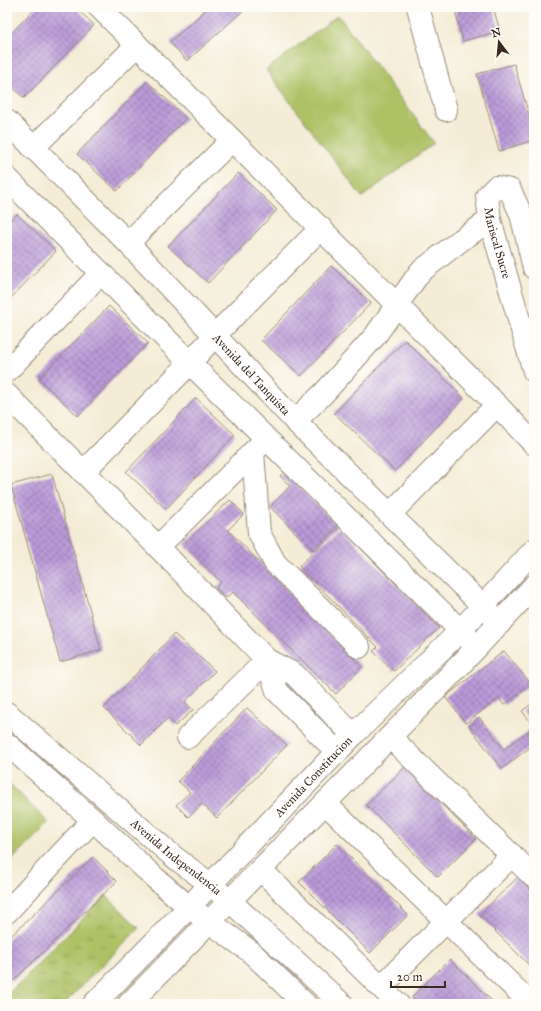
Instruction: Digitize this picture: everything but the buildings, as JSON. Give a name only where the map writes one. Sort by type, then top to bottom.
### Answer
[{"type":"lane","points":[[99,7],[398,305],[534,444]]},
{"type":"lane","points":[[418,7],[446,110]]},
{"type":"lane","points":[[33,148],[137,45]]},
{"type":"lane","name":"Avenida del Tanquista","points":[[7,121],[128,244],[295,422],[500,623]]},
{"type":"lane","points":[[128,244],[232,140]]},
{"type":"lane","points":[[7,178],[190,363],[260,445],[477,647]]},
{"type":"lane","name":"Mariscal Sucre","points":[[534,268],[521,214],[510,190],[496,188],[487,196],[490,220],[534,371]]},
{"type":"lane","points":[[295,422],[324,394],[375,336],[420,272],[461,240],[490,220]]},
{"type":"lane","points":[[83,472],[321,228]]},
{"type":"lane","points":[[7,372],[100,273]]},
{"type":"lane","points":[[7,395],[158,547],[267,660],[294,674],[353,735]]},
{"type":"lane","points":[[390,514],[497,405]]},
{"type":"lane","points":[[158,547],[260,445]]},
{"type":"lane","points":[[260,445],[259,533],[275,563],[359,647]]},
{"type":"lane","name":"Avenida Constitucion","points":[[94,1004],[353,735],[460,631],[534,550]]},
{"type":"lane","points":[[129,1004],[390,737],[534,586]]},
{"type":"lane","points":[[188,737],[267,660]]},
{"type":"lane","points":[[267,660],[277,692],[337,752]]},
{"type":"lane","name":"Avenida Independencia","points":[[7,713],[174,858],[210,884],[342,1004]]},
{"type":"lane","points":[[390,737],[534,877]]},
{"type":"lane","points":[[7,744],[189,907],[251,952],[305,1004]]},
{"type":"lane","points":[[325,803],[531,1004]]},
{"type":"lane","points":[[7,912],[93,820]]},
{"type":"lane","points":[[381,987],[512,855]]},
{"type":"lane","points":[[260,870],[398,1004]]},
{"type":"green space","points":[[338,15],[434,143],[362,197],[266,70]]},
{"type":"green space","points":[[7,781],[49,823],[7,865]]},
{"type":"green space","points":[[106,895],[139,928],[64,1004],[7,1004],[7,995]]}]
